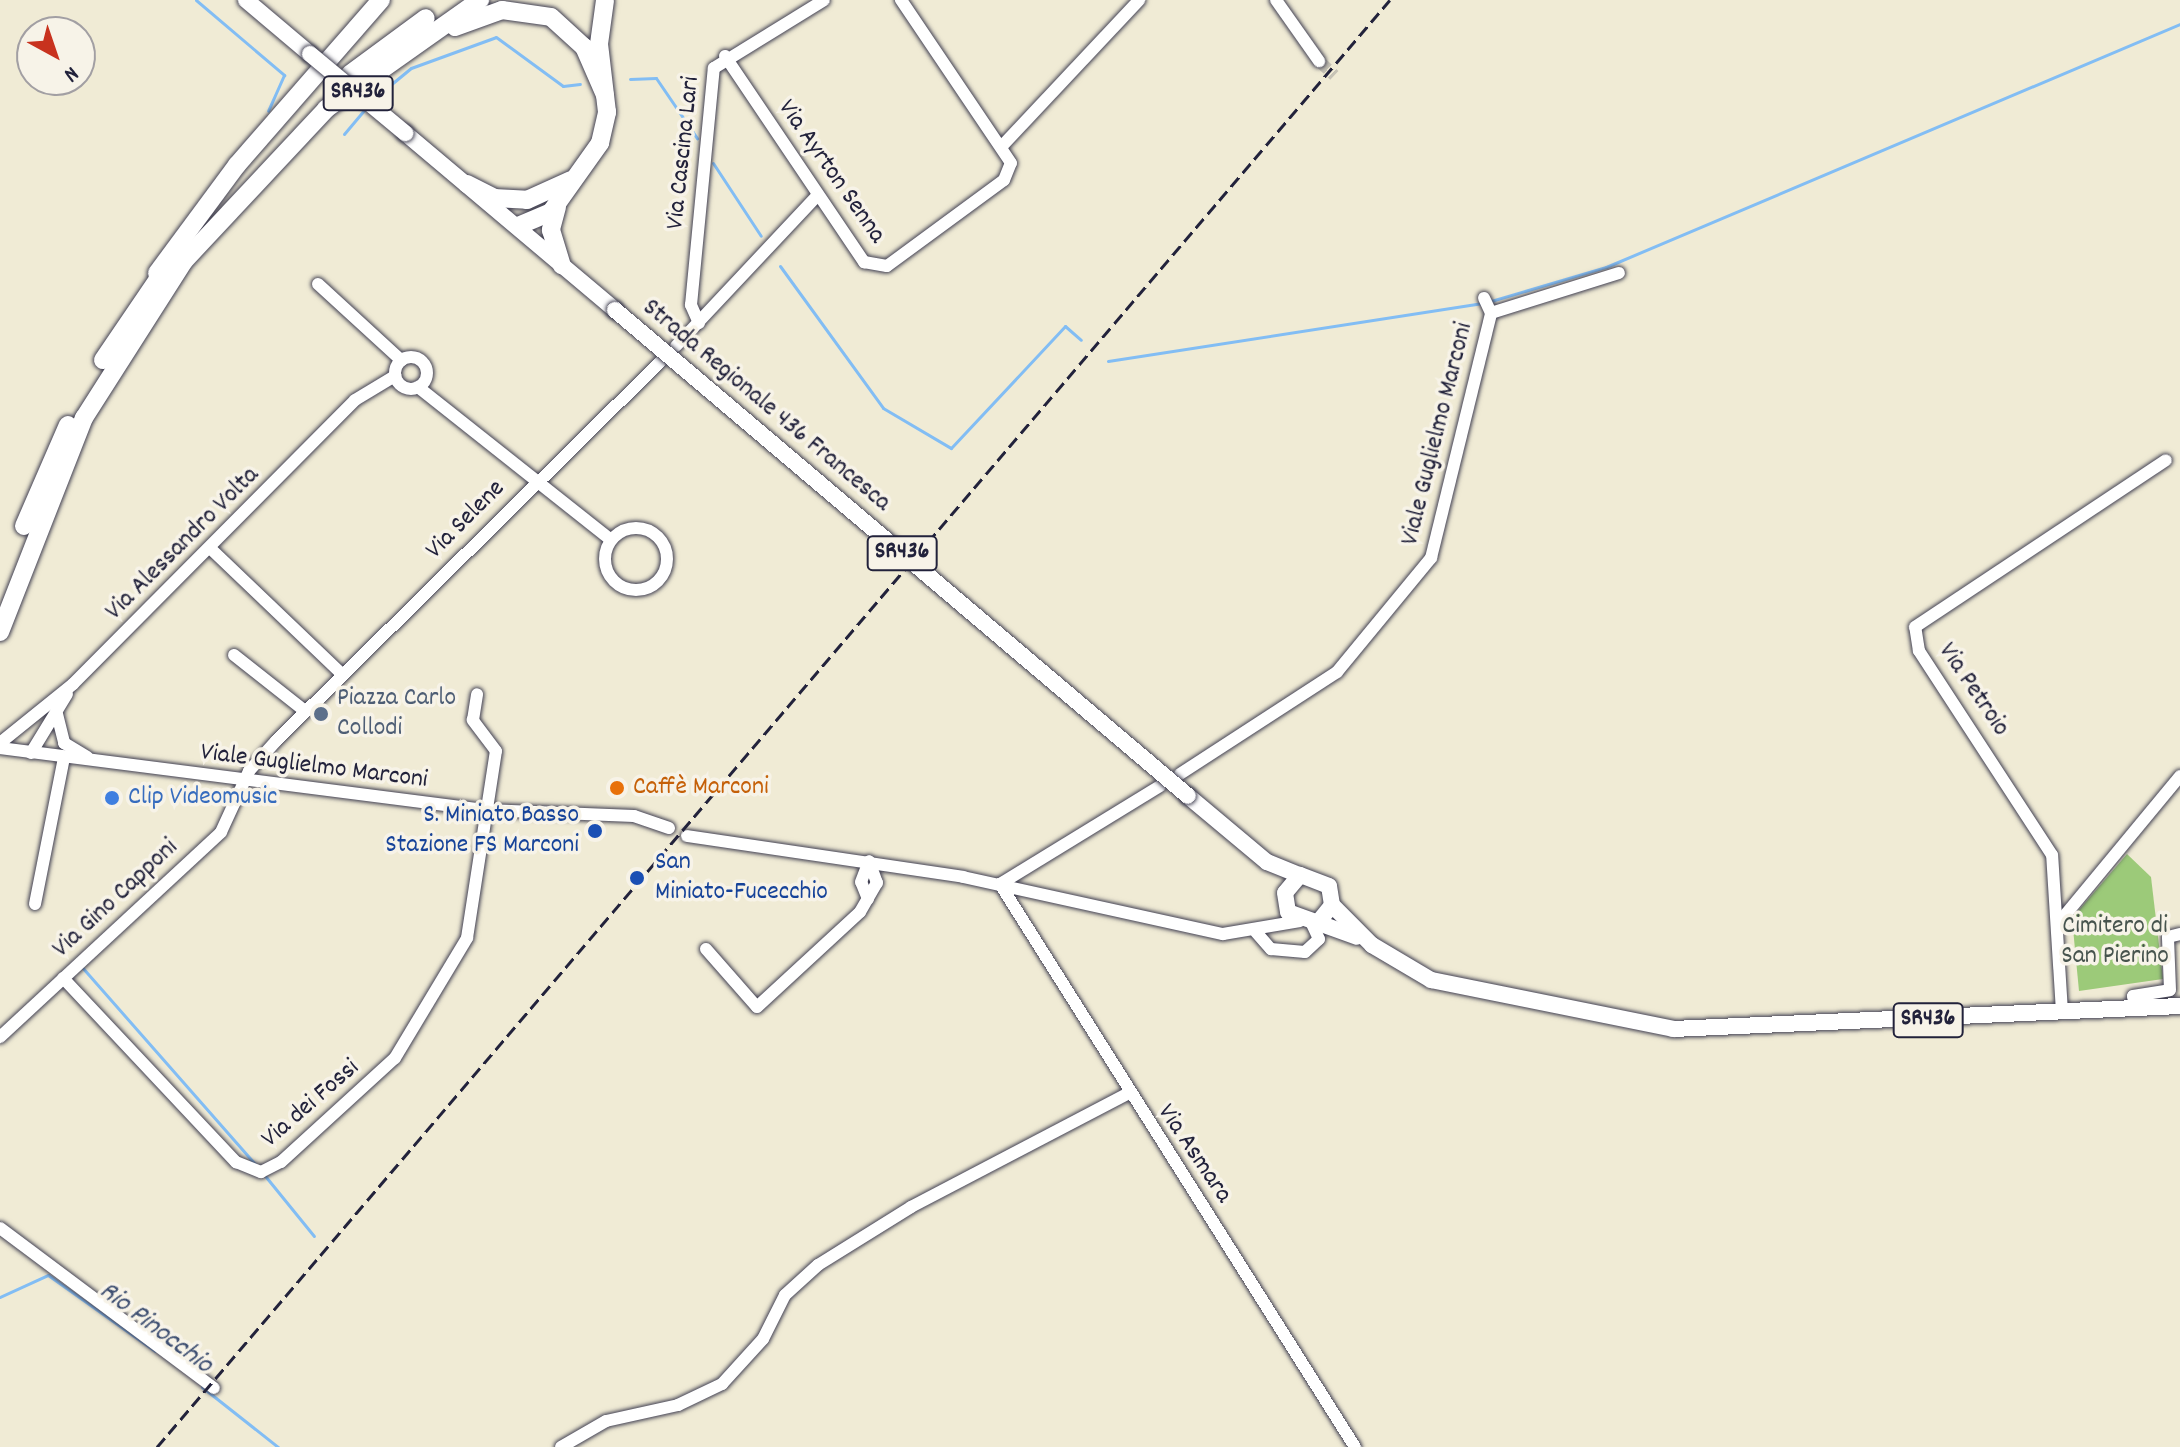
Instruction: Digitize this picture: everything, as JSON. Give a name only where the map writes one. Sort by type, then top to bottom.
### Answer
[{"type":"highway","points":[[0,594],[76,408],[174,243],[381,0]]},
{"type":"highway","points":[[145,294],[202,220],[327,93],[456,0]]},
{"type":"highway","points":[[1,628],[84,418],[123,351],[206,233],[326,109],[480,0]]},
{"type":"highway","points":[[517,225],[542,219],[559,203],[604,132],[605,95],[599,44],[605,0]]},
{"type":"highway","points":[[326,109],[467,20],[512,9],[551,17],[570,31],[605,95]]},
{"type":"highway","points":[[467,184],[500,199],[535,198],[577,177]]},
{"type":"highway","points":[[517,225],[535,198]]},
{"type":"highway","points":[[559,203],[551,230],[562,265]]},
{"type":"main road","name":"Strada Regionale 436 Francesca","points":[[246,0],[517,225],[1252,850],[1300,875],[1325,880],[1332,905],[1372,945]]},
{"type":"main road","name":"Strada Regionale 436 Francesca","points":[[1252,850],[1284,895],[1310,921],[1372,945],[1431,980],[1677,1030],[2180,1006]]},
{"type":"main road","points":[[1284,895],[1300,875]]},
{"type":"main road","points":[[1310,921],[1332,905]]},
{"type":"street","name":"Via Cascina Lari","points":[[699,323],[691,305],[714,68],[725,56],[824,0]]},
{"type":"street","points":[[901,0],[1003,145],[1139,0]]},
{"type":"street","points":[[1276,0],[1319,61]]},
{"type":"street","name":"Via Ayrton Senna","points":[[725,56],[864,262],[887,266],[1004,180],[1011,163],[1003,145]]},
{"type":"street","points":[[676,346],[817,196]]},
{"type":"street","name":"Viale Guglielmo Marconi","points":[[1180,774],[1337,672],[1431,558],[1488,306],[1619,273]]},
{"type":"street","points":[[318,284],[401,360],[424,364],[418,387]]},
{"type":"street","points":[[401,360],[395,376],[403,387],[418,387],[611,540]]},
{"type":"street","name":"Via Selene","points":[[244,780],[305,711],[660,362]]},
{"type":"street","name":"Via Alessandro Volta","points":[[0,746],[37,718],[73,684],[211,549],[355,400],[395,376]]},
{"type":"street","name":"Via Petroio","points":[[2062,1012],[2061,920],[2052,855],[1919,651],[1915,627],[2166,460]]},
{"type":"street","points":[[627,529],[656,535],[667,551],[660,580],[641,590],[620,587],[606,571],[611,540],[627,529]]},
{"type":"street","points":[[211,549],[343,675]]},
{"type":"street","points":[[234,655],[305,711]]},
{"type":"street","points":[[31,753],[73,684]]},
{"type":"street","name":"Via dei Fossi","points":[[63,978],[253,1171],[281,1162],[360,1092],[404,1046],[467,938],[496,751],[473,720],[477,694]]},
{"type":"street","points":[[57,713],[64,743],[101,763]]},
{"type":"street","points":[[31,753],[28,732],[37,718]]},
{"type":"street","name":"Viale Guglielmo Marconi","points":[[0,746],[101,763],[486,810],[634,816],[669,828]]},
{"type":"street","points":[[35,904],[64,758]]},
{"type":"street","points":[[2061,920],[2180,776]]},
{"type":"street","name":"Via Gino Capponi","points":[[0,1037],[221,832],[244,780]]},
{"type":"street","points":[[1000,884],[1160,786]]},
{"type":"street","points":[[687,836],[869,861],[1000,884],[1223,934],[1310,921],[1319,939],[1305,952],[1271,949],[1259,931]]},
{"type":"street","points":[[830,856],[861,882],[868,899]]},
{"type":"street","points":[[861,882],[869,861]]},
{"type":"street","points":[[869,861],[877,883]]},
{"type":"street","points":[[706,949],[757,1007],[868,899],[888,865]]},
{"type":"street","name":"Via Asmara","points":[[1000,884],[1127,1094],[1355,1447]]},
{"type":"street","points":[[1259,931],[1284,895]]},
{"type":"street","points":[[2135,1008],[2133,996],[2170,990],[2168,937],[2180,934]]},
{"type":"street","points":[[561,1447],[606,1421],[678,1405],[722,1384],[763,1339],[785,1295],[818,1265],[911,1207],[1127,1094]]},
{"type":"street","points":[[0,1228],[214,1388]]},
{"type":"green space","name":"Cimitero di San Pierino","points":[[2127,854],[2151,877],[2163,979],[2079,991],[2072,918]]},
{"type":"waterway","points":[[196,0],[284,75],[268,111]]},
{"type":"waterway","points":[[1491,301],[1606,267],[2180,24]]},
{"type":"waterway","points":[[372,100],[411,68],[496,37],[563,86],[580,84]]},
{"type":"waterway","points":[[630,79],[656,78],[697,138]]},
{"type":"waterway","points":[[344,134],[365,109]]},
{"type":"waterway","points":[[713,163],[761,236]]},
{"type":"waterway","points":[[780,266],[883,408],[951,448],[1065,326],[1081,340]]},
{"type":"waterway","points":[[1108,361],[1483,303]]},
{"type":"waterway","points":[[81,966],[255,1164]]},
{"type":"waterway","points":[[266,1177],[314,1236]]},
{"type":"waterway","name":"Rio Pinocchio","points":[[0,1297],[48,1275],[155,1351]]},
{"type":"waterway","name":"Rio Pinocchio","points":[[202,1387],[278,1447]]},
{"type":"tunnel","points":[[1319,61],[1334,75]]},
{"type":"railway","points":[[157,1447],[1390,0]]},
{"type":"place","name":"Piazza Carlo Collodi","points":[[321,714]]},
{"type":"place","name":"Caffè Marconi","points":[[617,788]]},
{"type":"place","name":"Clip Videomusic","points":[[112,798]]},
{"type":"place","name":"S. Miniato Basso Stazione FS Marconi","points":[[595,831]]},
{"type":"place","name":"San Miniato-Fucecchio","points":[[637,878]]}]
